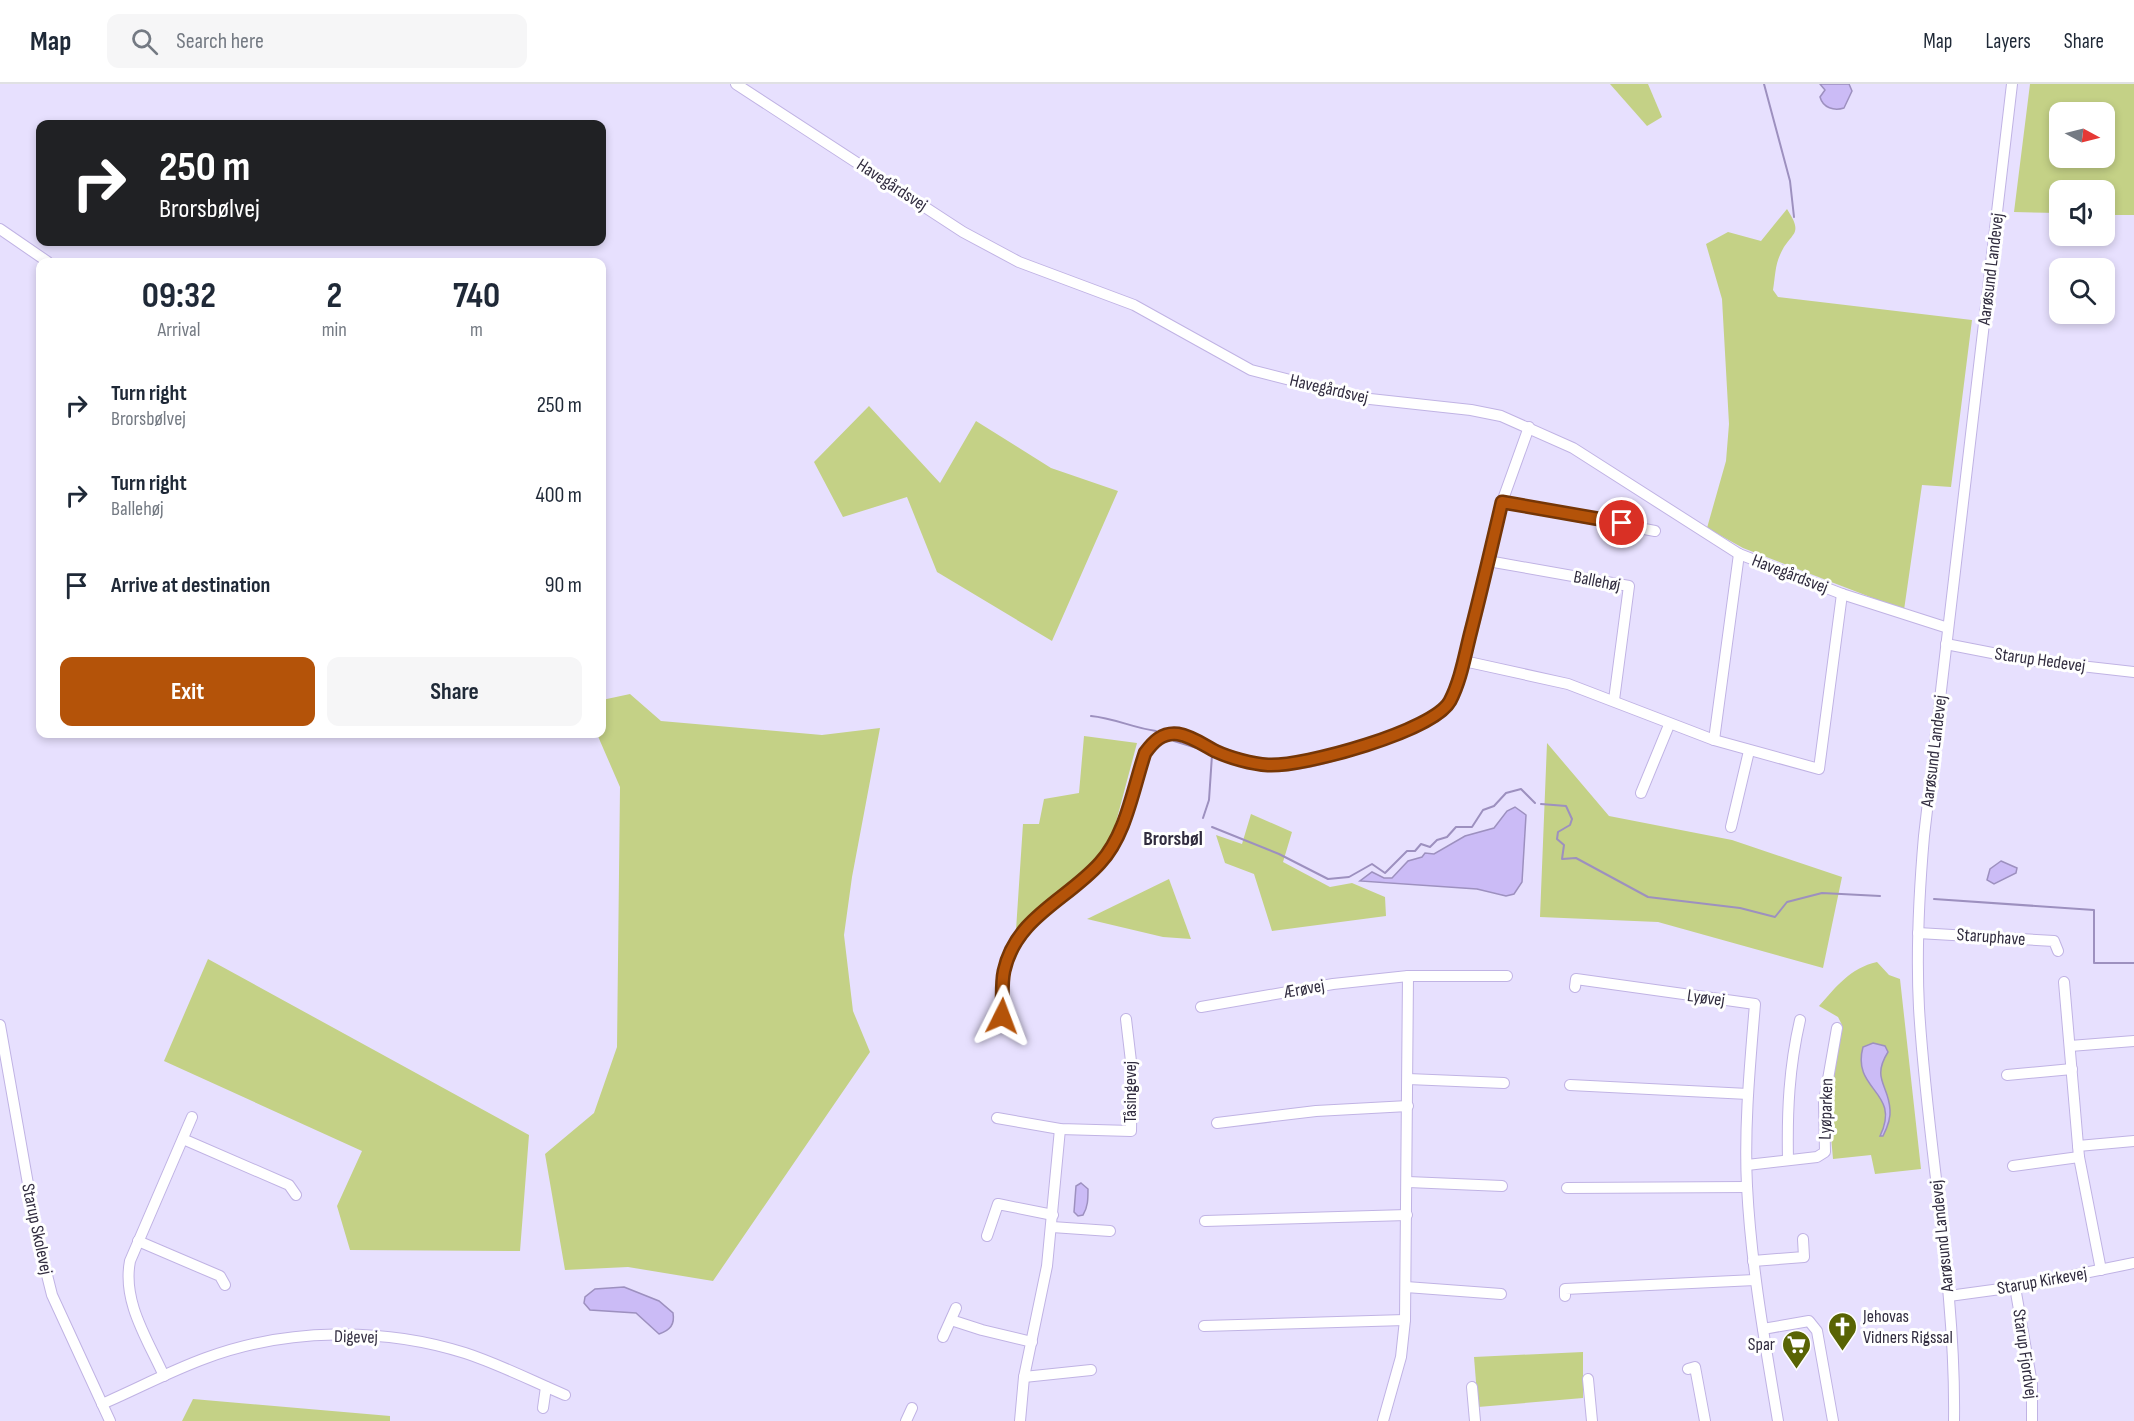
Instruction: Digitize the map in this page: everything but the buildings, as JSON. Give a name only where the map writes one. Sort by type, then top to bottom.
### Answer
[{"type":"street","name":"Havegårdsvej","points":[[736,84],[963,232],[1019,262],[1134,305],[1251,370],[1372,400],[1471,410],[1529,427],[1573,448],[1739,554],[1842,594],[1948,628]]},
{"type":"street","name":"Aarøsund Landevej","points":[[1954,1421],[1955,1375],[1921,1030],[1918,933],[1924,836],[2012,84]]},
{"type":"street","points":[[0,229],[42,258]]},
{"type":"street","points":[[1002,1016],[1004,971],[1013,945],[1028,924],[1100,864],[1115,843],[1145,753],[1152,742],[1162,735],[1178,734],[1219,753],[1268,765],[1330,756],[1362,747],[1441,712],[1450,701],[1464,661],[1502,502],[1529,427]]},
{"type":"street","points":[[1502,502],[1655,531]]},
{"type":"street","points":[[1714,740],[1739,554]]},
{"type":"street","name":"Ballehøj","points":[[1488,561],[1629,586],[1614,700]]},
{"type":"street","points":[[1464,661],[1536,675],[1614,700],[1669,725],[1714,740],[1819,769],[1842,594]]},
{"type":"street","name":"Starup Hedevej","points":[[1946,644],[2028,660],[2134,672]]},
{"type":"street","points":[[1641,793],[1669,725]]},
{"type":"street","points":[[1731,827],[1749,751]]},
{"type":"street","name":"Staruphave","points":[[1918,933],[2054,941],[2058,951]]},
{"type":"street","points":[[1383,1421],[1401,1357],[1405,1320],[1408,976]]},
{"type":"street","name":"Ærøvej","points":[[1201,1006],[1333,984],[1408,976],[1507,976]]},
{"type":"street","name":"Lyøvej","points":[[1575,987],[1576,979],[1755,1004],[1748,1094],[1747,1186],[1755,1280],[1778,1421]]},
{"type":"street","points":[[2064,982],[2079,1151],[2101,1270]]},
{"type":"street","name":"Tåsingevej","points":[[997,1118],[1060,1129],[1131,1131],[1132,1070],[1126,1019]]},
{"type":"street","name":"Lyøparken","points":[[1788,1160],[1787,1092],[1790,1062],[1800,1020]]},
{"type":"street","name":"Starup Skolevej","points":[[0,1025],[37,1235],[52,1295],[110,1421]]},
{"type":"street","name":"Lyøparken","points":[[1747,1165],[1817,1157],[1825,1152],[1824,1102],[1837,1028]]},
{"type":"street","points":[[2070,1046],[2134,1041]]},
{"type":"street","points":[[2007,1075],[2072,1069]]},
{"type":"street","points":[[1408,1079],[1504,1083]]},
{"type":"street","points":[[1570,1085],[1748,1094]]},
{"type":"street","points":[[1217,1123],[1317,1112],[1408,1106]]},
{"type":"street","points":[[164,1376],[130,1300],[127,1287],[130,1261],[192,1117]]},
{"type":"street","points":[[1020,1421],[1024,1377],[1052,1227],[1060,1129]]},
{"type":"street","points":[[183,1139],[289,1185],[296,1195]]},
{"type":"street","points":[[2013,1166],[2134,1141]]},
{"type":"street","points":[[1408,1182],[1502,1186]]},
{"type":"street","points":[[1567,1188],[1747,1186]]},
{"type":"street","points":[[987,1236],[998,1204],[1053,1215]]},
{"type":"street","points":[[1205,1221],[1407,1215]]},
{"type":"street","points":[[1052,1227],[1110,1231]]},
{"type":"street","points":[[1753,1261],[1804,1257],[1803,1239]]},
{"type":"street","points":[[138,1241],[220,1276],[225,1285]]},
{"type":"street","name":"Starup Kirkevej","points":[[1949,1296],[2015,1287],[2134,1263]]},
{"type":"street","points":[[1566,1296],[1565,1289],[1755,1280]]},
{"type":"street","points":[[1406,1287],[1501,1294]]},
{"type":"street","name":"Starup Fjordvej","points":[[2015,1287],[2032,1384],[2032,1421]]},
{"type":"street","points":[[943,1337],[956,1308]]},
{"type":"street","points":[[951,1320],[1032,1342]]},
{"type":"street","points":[[1204,1326],[1405,1320]]},
{"type":"street","points":[[1763,1329],[1809,1321],[1817,1331],[1833,1421]]},
{"type":"street","name":"Digevej","points":[[102,1404],[206,1358],[238,1348],[314,1336],[370,1335],[435,1345],[463,1353],[565,1395]]},
{"type":"street","points":[[1688,1369],[1695,1367],[1705,1421]]},
{"type":"street","points":[[1024,1377],[1091,1370]]},
{"type":"street","points":[[1588,1379],[1592,1421]]},
{"type":"street","points":[[543,1408],[546,1387]]},
{"type":"street","points":[[1472,1387],[1475,1421]]},
{"type":"street","points":[[906,1421],[912,1408]]},
{"type":"green space","points":[[1610,84],[1648,84],[1662,117],[1647,126]]},
{"type":"green space","points":[[2030,84],[2134,84],[2134,215],[2115,215],[2115,180],[2049,180],[2049,213],[2014,212]]},
{"type":"green space","points":[[1787,209],[1795,230],[1777,263],[1773,290],[1778,297],[1972,320],[1951,487],[1922,485],[1904,610],[1743,548],[1707,528],[1726,461],[1729,424],[1722,299],[1706,244],[1728,232],[1761,241]]},
{"type":"green space","points":[[869,406],[940,483],[976,421],[1051,468],[1118,491],[1052,641],[937,572],[907,497],[843,517],[814,462]]},
{"type":"green space","points":[[630,694],[661,721],[822,735],[880,728],[852,877],[844,935],[853,1011],[870,1052],[713,1281],[628,1267],[565,1270],[545,1154],[594,1113],[617,1047],[620,787],[599,738],[606,738],[606,699]]},
{"type":"green space","points":[[1084,736],[1137,743],[1111,841],[1096,859],[1016,930],[1023,824],[1039,824],[1044,799],[1079,793]]},
{"type":"green space","points":[[1547,743],[1609,816],[1732,840],[1842,877],[1823,968],[1658,922],[1540,917]]},
{"type":"green space","points":[[1251,814],[1292,832],[1283,862],[1330,887],[1352,883],[1385,897],[1386,916],[1272,931],[1254,874],[1225,863],[1216,835],[1242,844]]},
{"type":"green space","points":[[1169,879],[1191,939],[1163,937],[1087,919]]},
{"type":"green space","points":[[208,959],[529,1135],[520,1251],[350,1250],[337,1206],[362,1151],[164,1061]]},
{"type":"green space","points":[[1877,962],[1889,975],[1900,979],[1921,1169],[1875,1174],[1871,1155],[1833,1159],[1829,1114],[1833,1064],[1842,1025],[1838,1017],[1819,1006],[1851,974]]},
{"type":"green space","points":[[1583,1352],[1583,1398],[1478,1407],[1474,1357]]},
{"type":"green space","points":[[193,1399],[390,1416],[390,1421],[182,1421]]},
{"type":"shaded area","points":[[1820,84],[1849,84],[1852,91],[1844,108],[1833,109],[1821,101],[1820,97],[1825,90]]},
{"type":"shaded area","points":[[1515,807],[1526,815],[1522,882],[1514,894],[1506,896],[1477,889],[1360,881],[1372,872],[1384,878],[1392,878],[1408,861],[1422,857],[1425,853],[1434,854],[1465,836],[1494,828],[1507,811]]},
{"type":"shaded area","points":[[2001,861],[2017,868],[2016,873],[1994,884],[1987,880],[1990,869]]},
{"type":"shaded area","points":[[1873,1043],[1885,1046],[1888,1052],[1881,1069],[1890,1113],[1883,1136],[1880,1136],[1885,1121],[1885,1109],[1869,1083],[1861,1062],[1863,1047]]},
{"type":"shaded area","points":[[1081,1183],[1088,1189],[1088,1200],[1083,1215],[1078,1216],[1074,1212],[1076,1186]]},
{"type":"shaded area","points":[[624,1287],[659,1301],[673,1313],[671,1326],[659,1334],[636,1313],[590,1310],[584,1303],[585,1297],[595,1289]]},
{"type":"waterway","points":[[1764,84],[1790,181],[1794,217]]},
{"type":"waterway","points":[[1091,716],[1156,731]]},
{"type":"waterway","points":[[1174,741],[1200,749]]},
{"type":"waterway","points":[[1203,818],[1209,800],[1212,755],[1207,753]]},
{"type":"waterway","points":[[1212,827],[1279,854],[1328,879],[1349,877],[1372,864],[1385,873],[1407,851],[1415,851],[1421,844],[1430,847],[1437,840],[1447,837],[1456,827],[1472,827],[1483,810],[1494,806],[1506,793],[1521,789],[1535,803]]},
{"type":"waterway","points":[[1541,804],[1566,806],[1572,819],[1570,825],[1558,832],[1557,839],[1564,845],[1562,859],[1576,858],[1648,897],[1740,908],[1775,917],[1787,902],[1822,893],[1880,896]]},
{"type":"waterway","points":[[1934,899],[2094,910],[2094,963],[2134,963]]},
{"type":"place","name":"Jehovas Vidners Rigssal","points":[[1842,1352]]},
{"type":"place","name":"Spar","points":[[1796,1370]]},
{"type":"district","name":"Brorsbøl","points":[[1173,839]]},
{"type":"route","points":[[1002,1016],[1004,971],[1013,945],[1028,924],[1100,864],[1115,843],[1145,753],[1152,742],[1162,735],[1178,734],[1219,753],[1268,765],[1285,764],[1330,756],[1362,747],[1428,720],[1441,712],[1450,701],[1464,661],[1502,502],[1622,523]]}]
